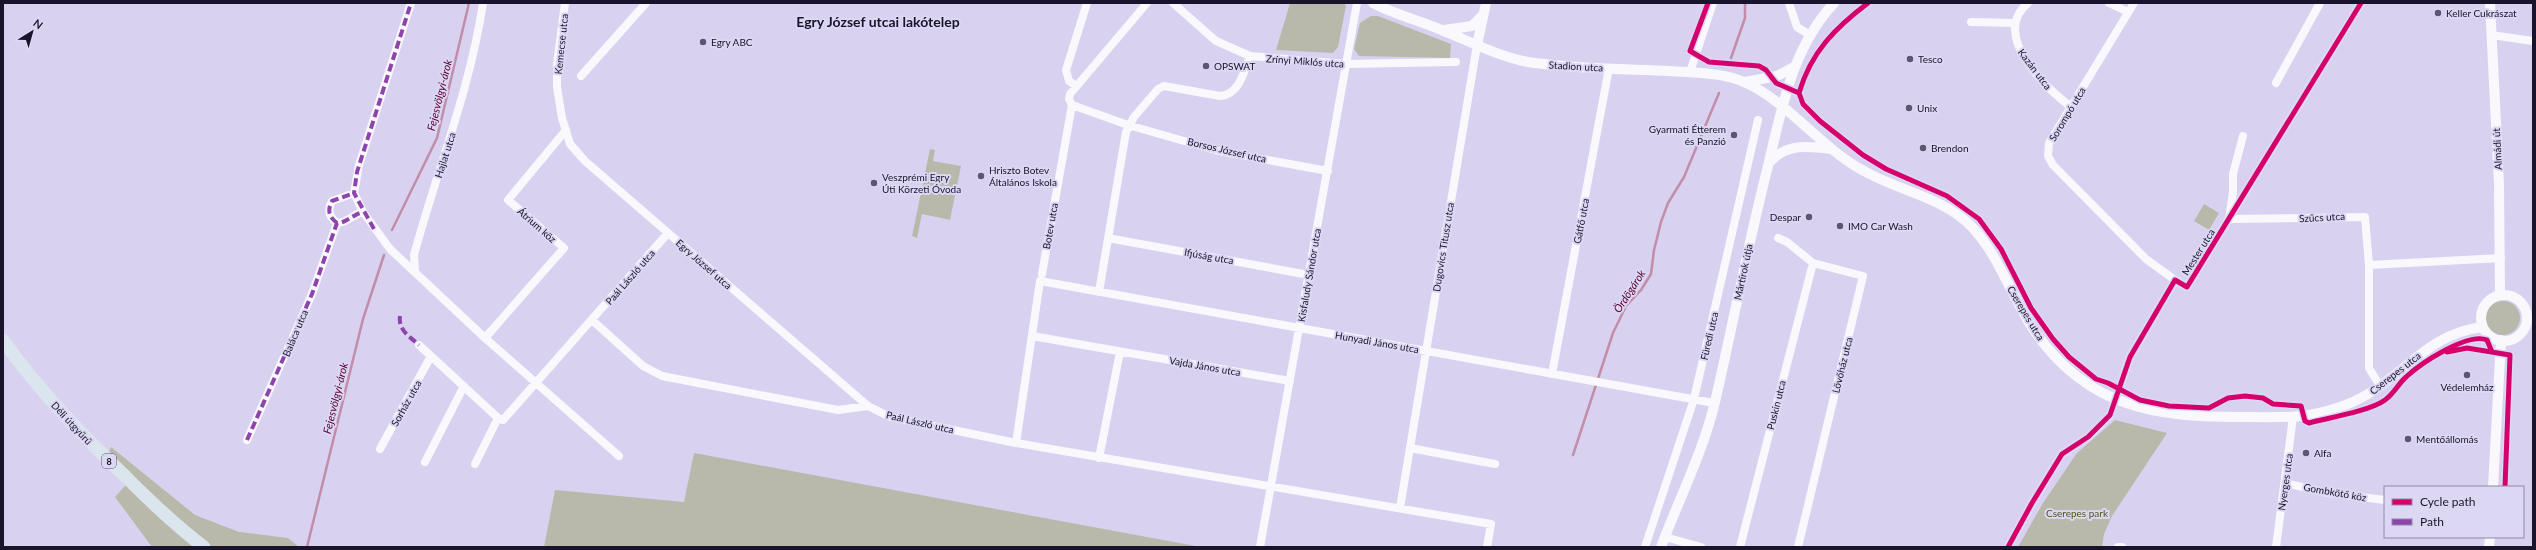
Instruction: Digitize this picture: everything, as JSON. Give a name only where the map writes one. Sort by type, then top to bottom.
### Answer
[{"type":"main road","name":"Déli útgyűrű","points":[[3,340],[21,366],[93,446],[157,507],[204,547]]},
{"type":"street","points":[[411,3],[359,164],[354,193],[363,212],[390,249],[485,338],[619,456]]},
{"type":"street","name":"Hajlat utca","points":[[415,271],[414,255],[464,94],[477,42],[483,3]]},
{"type":"street","name":"Kemecse utca","points":[[561,110],[557,64],[565,3]]},
{"type":"street","points":[[581,76],[646,3]]},
{"type":"street","points":[[1076,86],[1069,81],[1066,70],[1087,3]]},
{"type":"street","name":"Botev utca","points":[[1016,443],[1041,277],[1072,105],[1069,99],[1070,94],[1147,3]]},
{"type":"street","name":"Zrínyi Miklós utca","points":[[1173,3],[1216,41],[1250,56],[1347,64],[1456,62]]},
{"type":"street","name":"Kisfaludy Sándor utca","points":[[1260,547],[1269,486],[1300,328],[1357,3]]},
{"type":"street","name":"Stadion utca","points":[[1373,3],[1477,45],[1532,63],[1715,74],[1745,82],[1781,107]]},
{"type":"street","points":[[1477,45],[1486,3]]},
{"type":"street","points":[[1690,72],[1714,3]]},
{"type":"street","points":[[1789,3],[1797,27],[1810,35]]},
{"type":"street","name":"Mártírok útja","points":[[1661,547],[1704,438],[1714,403],[1751,232],[1781,107],[1794,67],[1810,35],[1834,3]]},
{"type":"street","points":[[1970,22],[2015,23],[2018,14],[2028,3]]},
{"type":"street","points":[[2109,3],[2128,12]]},
{"type":"street","name":"Sorompó utca","points":[[2134,3],[2049,142],[2048,151],[2050,161],[2146,259],[2175,280]]},
{"type":"street","points":[[2276,83],[2319,3]]},
{"type":"street","name":"Mester utca","points":[[2008,547],[2032,503],[2062,454],[2088,437],[2109,417],[2114,400],[2136,345],[2175,280],[2186,287],[2361,3]]},
{"type":"street","name":"Almádi út","points":[[2490,3],[2501,258],[2500,295]]},
{"type":"street","points":[[1440,29],[1464,28],[1472,26],[1483,15]]},
{"type":"street","name":"Kazán utca","points":[[2015,23],[2016,40],[2022,54],[2049,89],[2071,107]]},
{"type":"street","points":[[2491,35],[2533,41]]},
{"type":"street","name":"Dugovics Titusz utca","points":[[1400,508],[1477,45]]},
{"type":"street","points":[[1099,292],[1128,125],[1158,89],[1164,86],[1220,96],[1229,94],[1237,85],[1250,56]]},
{"type":"street","points":[[1745,82],[1777,76],[1794,67]]},
{"type":"street","name":"Gátfő utca","points":[[1552,374],[1610,68]]},
{"type":"street","name":"Borsos József utca","points":[[1072,105],[1128,125],[1219,150],[1328,171]]},
{"type":"street","name":"Cserepes utca","points":[[1781,107],[1831,149],[1864,171],[1932,200],[1953,212],[1969,224],[1990,251],[2027,318],[2051,352],[2079,379],[2114,400],[2132,407],[2174,415],[2293,417],[2338,408],[2362,397],[2380,386],[2430,346],[2466,330],[2482,327]]},
{"type":"street","name":"Egry József utca","points":[[561,110],[570,144],[585,161],[868,406]]},
{"type":"street","name":"Füredi utca","points":[[1645,547],[1694,399],[1758,120]]},
{"type":"street","name":"Átrium köz","points":[[485,338],[564,248],[508,200],[566,130]]},
{"type":"street","name":"Mester utca","points":[[2229,219],[2233,192],[2233,174],[2243,136]]},
{"type":"street","points":[[1768,165],[1776,155],[1799,146],[1831,149]]},
{"type":"street","points":[[354,193],[332,201],[329,210],[330,216],[337,223],[343,223],[355,214],[363,212]]},
{"type":"street","name":"Szűcs utca","points":[[2229,219],[2365,217],[2369,265],[2369,368],[2380,386]]},
{"type":"street","name":"Baláca utca","points":[[247,440],[312,294],[337,223]]},
{"type":"street","name":"Paál László utca","points":[[501,419],[536,383],[668,233]]},
{"type":"street","name":"Ifjúság utca","points":[[1108,238],[1309,275]]},
{"type":"street","name":"Lövőház utca","points":[[1778,238],[1812,263],[1863,276],[1798,547]]},
{"type":"street","points":[[2369,265],[2501,258]]},
{"type":"street","name":"Puskin utca","points":[[1740,547],[1812,263]]},
{"type":"street","name":"Hunyadi János utca","points":[[1041,277],[1099,292],[1714,403]]},
{"type":"street","points":[[2500,295],[2515,298],[2529,307],[2521,332],[2510,340],[2501,340],[2491,337],[2482,327],[2481,316],[2483,308],[2492,298],[2500,295]]},
{"type":"street","points":[[592,320],[643,366],[662,376],[838,410],[868,406]]},
{"type":"street","name":"Vajda János utca","points":[[1032,336],[1290,381]]},
{"type":"street","points":[[2493,486],[2501,340]]},
{"type":"street","points":[[419,345],[501,419],[475,464]]},
{"type":"street","points":[[1099,458],[1120,352]]},
{"type":"street","name":"Sorház utca","points":[[380,450],[431,356]]},
{"type":"street","points":[[425,462],[464,386]]},
{"type":"street","name":"Paál László utca","points":[[868,406],[890,417],[1016,443],[1269,486]]},
{"type":"street","name":"Nyerges utca","points":[[2276,547],[2293,417]]},
{"type":"street","points":[[1410,448],[1495,464]]},
{"type":"street","name":"Gombkötő köz","points":[[2285,483],[2328,493],[2384,500]]},
{"type":"street","points":[[1269,486],[1491,524],[1487,547]]},
{"type":"street","points":[[1665,537],[1701,547]]},
{"type":"green space","points":[[1290,3],[1344,3],[1346,6],[1338,47],[1333,53],[1276,50]]},
{"type":"green space","points":[[1371,16],[1378,16],[1451,44],[1450,58],[1359,56],[1354,49],[1360,23]]},
{"type":"green space","points":[[930,149],[935,150],[933,161],[961,166],[950,220],[922,214],[917,238],[912,236]]},
{"type":"green space","points":[[2204,204],[2219,213],[2209,230],[2194,221]]},
{"type":"green space","points":[[2503,301],[2515,306],[2520,318],[2515,330],[2503,335],[2491,330],[2486,318],[2491,306]]},
{"type":"green space","name":"Cserepes park","points":[[2115,420],[2167,433],[2112,516],[2104,534],[2102,547],[2018,547],[2043,503],[2077,453]]},
{"type":"green space","points":[[111,447],[195,515],[239,532],[288,538],[299,547],[152,547],[115,497],[134,476],[109,452]]},
{"type":"green space","points":[[694,453],[1201,547],[544,547],[555,490],[684,502]]},
{"type":"waterway","name":"Fejesvölgyi-árok","points":[[392,230],[437,138],[469,3]]},
{"type":"waterway","name":"Ördögárok","points":[[1731,58],[1745,18],[1745,3]]},
{"type":"waterway","name":"Ördögárok","points":[[1573,455],[1613,333],[1626,306],[1641,290],[1651,274],[1654,250],[1661,222],[1668,203],[1684,177],[1719,93]]},
{"type":"waterway","name":"Fejesvölgyi-árok","points":[[307,547],[363,319],[384,255]]},
{"type":"marked path","points":[[374,229],[354,193],[357,172],[411,3]]},
{"type":"marked path","points":[[337,223],[332,218],[329,210],[332,201],[354,193]]},
{"type":"marked path","points":[[247,440],[312,294],[337,223],[344,222],[363,212]]},
{"type":"marked path","points":[[400,316],[402,329],[419,345]]},
{"type":"cycle path","points":[[1708,3],[1690,51],[1709,62],[1759,66],[1766,70],[1776,83],[1799,93]]},
{"type":"cycle path","points":[[1868,3],[1845,22],[1817,53],[1804,78],[1799,93],[1803,104],[1820,121],[1863,155],[1886,169],[1947,196],[1979,219],[2001,249],[2031,308],[2053,339],[2069,357],[2096,379],[2108,383],[2140,400],[2169,406],[2209,408],[2228,398],[2245,396],[2263,398],[2273,404],[2301,406],[2305,421],[2309,423],[2359,411],[2378,404],[2388,398],[2403,380],[2422,364],[2457,344],[2468,340],[2487,340],[2492,352]]},
{"type":"cycle path","points":[[2008,547],[2032,503],[2062,454],[2088,437],[2110,415],[2130,357],[2175,280],[2187,287],[2361,3]]},
{"type":"cycle path","points":[[2447,352],[2467,348],[2510,355],[2505,486]]},
{"type":"place","name":"Keller Cukrászat","points":[[2438,13]]},
{"type":"place","name":"Egry ABC","points":[[703,42]]},
{"type":"place","name":"Tesco","points":[[1910,59]]},
{"type":"place","name":"OPSWAT","points":[[1206,66]]},
{"type":"place","name":"Unix","points":[[1909,108]]},
{"type":"place","name":"Gyarmati Étterem és Panzió","points":[[1734,135]]},
{"type":"place","name":"Brendon","points":[[1923,148]]},
{"type":"place","name":"Hriszto Botev Általános Iskola","points":[[981,176]]},
{"type":"place","name":"Veszprémi Egry Úti Körzeti Óvoda","points":[[874,183]]},
{"type":"place","name":"Despar","points":[[1809,217]]},
{"type":"place","name":"IMO Car Wash","points":[[1840,226]]},
{"type":"place","name":"Védelemház","points":[[2467,375]]},
{"type":"place","name":"Mentőállomás","points":[[2408,439]]},
{"type":"place","name":"Alfa","points":[[2306,453]]},
{"type":"district","name":"Egry József utcai lakótelep","points":[[878,21]]}]
